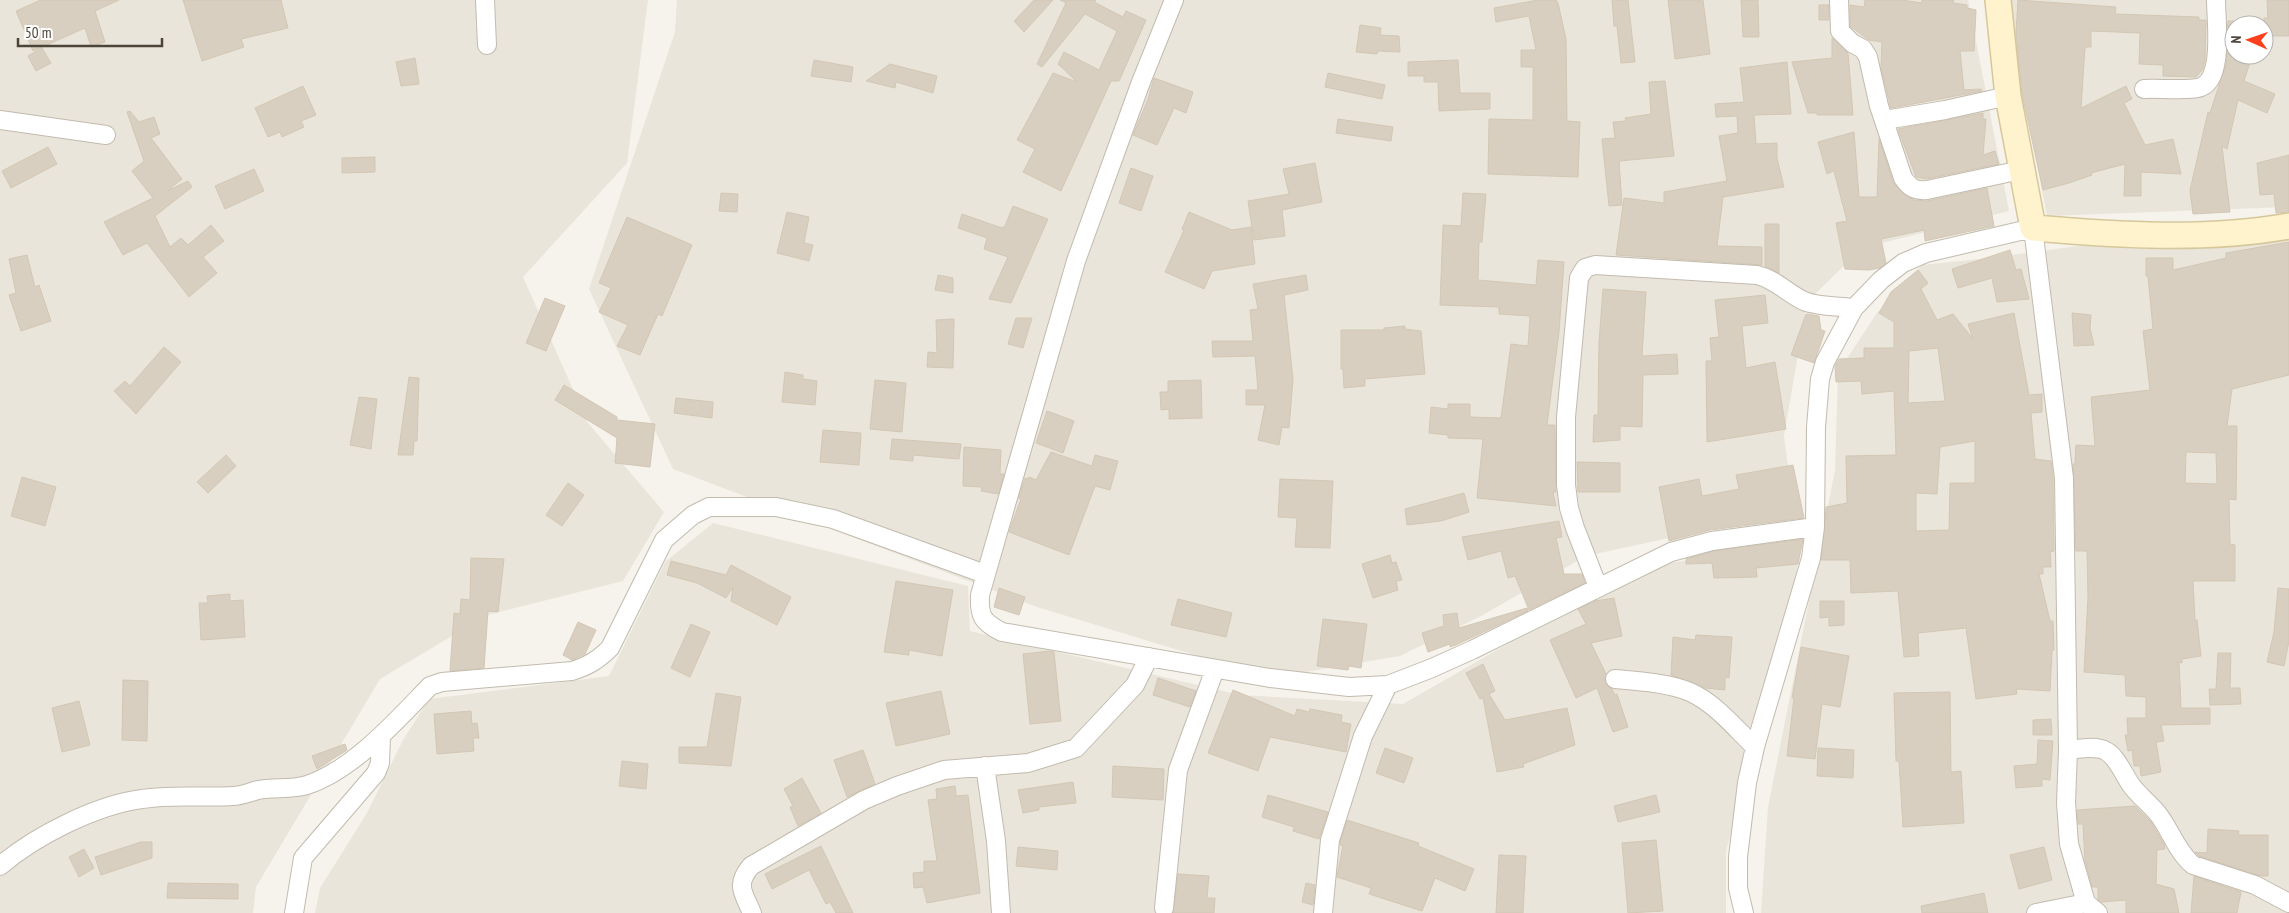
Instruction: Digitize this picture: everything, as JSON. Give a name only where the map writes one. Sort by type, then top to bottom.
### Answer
[{"type":"street","points":[[485,0],[487,45]]},
{"type":"street","points":[[1174,0],[1141,82],[1076,260],[980,594],[980,611],[987,625],[1002,632],[1270,678],[1348,687],[1388,685],[1432,668],[1658,558],[1684,548],[1712,541],[1815,527]]},
{"type":"street","points":[[1839,0],[1840,31],[1852,43],[1863,49],[1868,57],[1879,106],[1903,178],[1909,186],[1917,191],[2022,170]]},
{"type":"street","points":[[1998,0],[2008,96],[2033,228],[2064,478],[2068,750],[2066,803],[2069,844],[2092,908],[2036,913]]},
{"type":"street","points":[[2144,88],[2201,87],[2211,80],[2217,65],[2216,0]]},
{"type":"street","points":[[1885,120],[1945,110],[2008,96]]},
{"type":"street","points":[[0,120],[106,135]]},
{"type":"street","points":[[1742,912],[1738,888],[1738,857],[1747,782],[1755,746],[1811,558],[1815,527],[1816,427],[1820,379],[1825,362],[1854,308],[1881,280],[1903,263],[1926,253],[2033,228],[2148,235],[2246,232],[2289,226]]},
{"type":"street","points":[[1598,587],[1569,508],[1566,485],[1566,416],[1579,278],[1585,268],[1595,265],[1757,275],[1770,278],[1793,295],[1807,302],[1854,308]]},
{"type":"street","points":[[0,866],[40,838],[119,804],[168,796],[233,796],[258,790],[308,785],[360,754],[381,736],[430,686],[442,682],[572,671],[598,660],[610,648],[664,540],[693,514],[709,507],[776,507],[833,519],[986,574]]},
{"type":"street","points":[[752,913],[740,886],[744,875],[751,866],[864,800],[897,786],[944,770],[1028,764],[1076,748],[1135,685],[1149,657]]},
{"type":"street","points":[[1164,908],[1178,770],[1215,669]]},
{"type":"street","points":[[1614,679],[1648,682],[1690,692],[1709,703],[1755,746]]},
{"type":"street","points":[[1323,913],[1330,840],[1363,736],[1388,685]]},
{"type":"street","points":[[294,913],[303,858],[376,773],[380,763],[381,736]]},
{"type":"street","points":[[2068,750],[2098,748],[2106,750],[2114,758],[2135,790],[2166,824],[2192,865],[2255,885],[2289,903]]},
{"type":"street","points":[[985,766],[996,840],[1001,913]]},
{"type":"shaded area","points":[[0,0],[648,0],[627,163],[523,277],[588,423],[664,512],[623,581],[487,615],[380,679],[256,887],[253,913],[0,913]]},
{"type":"shaded area","points":[[677,0],[1968,0],[2009,211],[1862,248],[1807,302],[1784,436],[1794,511],[1586,556],[1481,616],[1400,656],[1270,678],[1037,607],[673,469],[589,289],[675,32]]},
{"type":"shaded area","points":[[2007,0],[2289,0],[2289,207],[2047,216]]},
{"type":"shaded area","points":[[2289,226],[2289,913],[1761,913],[1768,807],[1835,470],[1838,372],[1877,313],[1922,265],[2078,246]]},
{"type":"shaded area","points":[[713,523],[968,586],[970,631],[1240,695],[1403,704],[1641,567],[1801,544],[1790,611],[1726,851],[1726,913],[315,913],[320,888],[367,813],[403,740],[429,699],[609,676],[665,562]]},
{"type":"building","points":[[41,0],[119,0],[95,11],[105,42],[91,47],[85,28],[33,51],[16,11]]},
{"type":"building","points":[[183,0],[281,0],[288,28],[241,39],[244,47],[202,61]]},
{"type":"building","points":[[1034,0],[1053,0],[1024,32],[1014,21]]},
{"type":"building","points":[[1060,0],[1096,0],[1094,2],[1123,17],[1126,11],[1146,20],[1119,81],[1111,81],[1061,191],[1023,172],[1035,149],[1017,140],[1053,73],[1077,82],[1058,64],[1064,52],[1099,70],[1117,31],[1085,14],[1042,67],[1037,64],[1066,3]]},
{"type":"building","points":[[1538,0],[1556,0],[1558,3],[1566,39],[1567,121],[1580,122],[1578,177],[1488,174],[1489,119],[1533,120],[1533,67],[1521,67],[1521,50],[1536,50],[1529,16],[1496,22],[1494,8]]},
{"type":"building","points":[[1612,0],[1628,0],[1635,62],[1621,63],[1617,26],[1614,26]]},
{"type":"building","points":[[1668,0],[1703,0],[1710,54],[1675,59]]},
{"type":"building","points":[[1741,0],[1758,0],[1759,37],[1743,37]]},
{"type":"building","points":[[1865,0],[1902,0],[1922,3],[1922,0],[1954,0],[1953,3],[1967,5],[1967,8],[1976,10],[1974,51],[1960,51],[1964,90],[1981,89],[1982,91],[1891,108],[1881,68],[1882,42],[1869,40],[1850,26],[1850,5],[1864,7]]},
{"type":"building","points":[[2018,0],[2116,7],[2115,14],[2199,17],[2199,20],[2206,20],[2205,59],[2203,69],[2196,77],[2163,76],[2163,65],[2139,64],[2140,33],[2091,31],[2091,47],[2085,47],[2081,108],[2126,86],[2132,99],[2124,103],[2145,145],[2173,139],[2181,174],[2141,172],[2141,196],[2124,196],[2125,164],[2091,173],[2092,175],[2043,190],[2022,94],[2016,33]]},
{"type":"building","points":[[2267,0],[2289,0],[2289,36],[2274,36],[2274,15],[2268,15]]},
{"type":"building","points":[[1819,5],[1829,5],[1829,20],[1819,20]]},
{"type":"building","points":[[1360,25],[1381,28],[1380,35],[1399,36],[1400,52],[1378,51],[1377,54],[1356,52]]},
{"type":"building","points":[[1832,38],[1848,53],[1853,115],[1817,115],[1817,113],[1808,113],[1792,62],[1832,58]]},
{"type":"building","points":[[42,48],[51,63],[36,71],[28,56]]},
{"type":"building","points":[[415,58],[419,84],[401,86],[396,62]]},
{"type":"building","points":[[814,60],[853,67],[851,82],[811,76]]},
{"type":"building","points":[[1458,60],[1460,93],[1490,93],[1490,109],[1439,111],[1438,82],[1424,82],[1424,76],[1408,76],[1408,62]]},
{"type":"building","points":[[1787,62],[1791,114],[1754,115],[1756,144],[1777,143],[1777,158],[1784,187],[1723,197],[1717,246],[1762,247],[1762,265],[1616,255],[1624,198],[1664,203],[1664,192],[1727,181],[1719,136],[1738,133],[1737,116],[1716,117],[1715,104],[1744,102],[1740,68]]},
{"type":"building","points":[[890,64],[937,76],[933,93],[896,82],[895,88],[866,81]]},
{"type":"building","points":[[2226,65],[2249,65],[2244,81],[2275,94],[2267,113],[2238,100],[2227,149],[2222,146],[2230,212],[2193,214],[2190,190],[2208,112],[2210,113]]},
{"type":"building","points":[[1328,73],[1385,85],[1382,99],[1325,87]]},
{"type":"building","points":[[1154,78],[1193,92],[1186,113],[1174,108],[1157,145],[1133,135],[1148,99]]},
{"type":"building","points":[[1665,81],[1674,156],[1619,161],[1622,205],[1609,206],[1602,139],[1615,138],[1613,122],[1626,121],[1625,118],[1651,114],[1649,82]]},
{"type":"building","points":[[303,86],[316,115],[301,121],[304,127],[282,137],[280,132],[268,137],[255,108]]},
{"type":"building","points":[[130,111],[139,122],[154,117],[160,134],[151,138],[182,179],[167,191],[188,181],[192,187],[155,216],[170,247],[181,238],[188,245],[211,225],[224,241],[203,257],[217,273],[189,297],[147,243],[123,255],[104,222],[153,198],[132,171],[144,161],[127,112]]},
{"type":"building","points":[[1983,113],[1983,119],[1986,119],[1983,155],[1995,151],[1999,164],[1926,179],[1916,177],[1898,129]]},
{"type":"building","points":[[1338,119],[1393,127],[1391,141],[1336,133]]},
{"type":"building","points":[[1854,132],[1859,197],[1877,197],[1879,139],[1893,182],[1904,194],[1914,200],[1927,201],[1987,188],[1994,226],[1925,241],[1924,230],[1881,239],[1886,263],[1880,268],[1869,270],[1845,269],[1836,223],[1847,221],[1834,171],[1827,174],[1818,142]]},
{"type":"building","points":[[48,147],[57,164],[11,188],[2,171]]},
{"type":"building","points":[[2289,155],[2289,212],[2276,213],[2274,194],[2260,195],[2257,163]]},
{"type":"building","points":[[375,157],[375,172],[342,173],[342,158]]},
{"type":"building","points":[[1315,163],[1322,202],[1282,210],[1285,236],[1254,240],[1248,201],[1289,194],[1283,169]]},
{"type":"building","points":[[1131,168],[1153,176],[1141,211],[1119,203]]},
{"type":"building","points":[[254,169],[264,191],[225,209],[215,186]]},
{"type":"building","points":[[721,193],[738,194],[737,212],[719,211]]},
{"type":"building","points":[[1463,193],[1486,194],[1482,242],[1479,242],[1478,280],[1536,285],[1538,260],[1564,262],[1559,332],[1547,425],[1555,425],[1556,492],[1553,492],[1556,506],[1477,498],[1483,439],[1448,438],[1448,435],[1429,433],[1431,407],[1448,409],[1448,404],[1470,404],[1470,417],[1501,418],[1511,344],[1528,346],[1530,316],[1499,314],[1499,307],[1440,305],[1443,225],[1461,226]]},
{"type":"building","points":[[1013,206],[1048,219],[1011,303],[989,299],[1008,257],[984,249],[987,238],[958,228],[962,214],[1002,228],[1005,226]]},
{"type":"building","points":[[787,212],[809,217],[804,243],[813,245],[809,261],[777,253]]},
{"type":"building","points":[[1189,212],[1232,230],[1251,227],[1255,264],[1212,271],[1204,289],[1165,272],[1184,230],[1182,229]]},
{"type":"building","points":[[627,217],[692,245],[662,316],[658,314],[640,355],[617,346],[628,325],[599,312],[611,288],[599,283]]},
{"type":"building","points":[[1765,224],[1779,224],[1779,273],[1765,266]]},
{"type":"building","points":[[2289,242],[2289,375],[2232,389],[2227,426],[2237,426],[2236,500],[2229,499],[2230,544],[2235,545],[2235,581],[2193,581],[2195,620],[2197,620],[2201,656],[2182,659],[2182,663],[2179,662],[2181,708],[2210,708],[2210,724],[2161,725],[2164,741],[2156,742],[2161,772],[2141,776],[2140,766],[2134,766],[2132,750],[2128,751],[2125,735],[2128,735],[2127,718],[2146,718],[2146,697],[2126,696],[2125,675],[2084,672],[2088,597],[2087,551],[2076,551],[2073,464],[2075,464],[2076,445],[2095,446],[2091,397],[2150,390],[2143,331],[2153,329],[2148,276],[2146,276],[2146,258],[2173,258],[2173,270],[2226,258],[2226,253]],"holes":[[[2186,452],[2216,453],[2217,484],[2185,483]]]},
{"type":"building","points":[[2010,250],[2016,270],[2021,269],[2029,299],[1997,302],[1992,278],[1958,288],[1952,269]]},
{"type":"building","points":[[27,255],[35,287],[39,285],[51,321],[21,331],[9,295],[16,293],[9,259]]},
{"type":"building","points":[[1918,270],[1928,283],[1921,289],[1937,320],[1953,314],[1973,339],[1968,324],[2014,313],[2029,395],[2042,394],[2042,412],[2031,413],[2035,459],[2051,461],[2053,479],[2054,551],[2050,552],[2051,567],[2043,567],[2043,574],[2039,574],[2050,621],[2053,621],[2054,650],[2052,650],[2050,691],[2016,689],[2017,694],[1976,699],[1966,628],[1918,633],[1919,656],[1904,657],[1898,591],[1851,593],[1850,560],[1821,560],[1826,507],[1847,503],[1846,456],[1896,455],[1894,391],[1862,394],[1861,381],[1836,382],[1835,366],[1839,359],[1864,358],[1864,348],[1894,348],[1894,322],[1879,313],[1891,292]],"holes":[[[1938,348],[1945,401],[1908,403],[1909,351]],[[1975,441],[1975,483],[1950,483],[1949,530],[1916,531],[1916,493],[1937,494],[1940,447]]]},
{"type":"building","points":[[938,275],[953,278],[953,293],[935,290]]},
{"type":"building","points":[[1306,275],[1308,290],[1284,295],[1293,379],[1289,428],[1282,427],[1279,445],[1258,440],[1265,405],[1246,405],[1246,390],[1258,390],[1255,356],[1213,357],[1212,341],[1253,341],[1250,310],[1258,309],[1253,284]]},
{"type":"building","points":[[1603,289],[1646,292],[1642,356],[1677,354],[1678,374],[1643,375],[1642,427],[1620,426],[1620,440],[1593,442],[1594,415],[1598,415],[1599,342]]},
{"type":"building","points":[[1765,295],[1768,323],[1742,326],[1746,368],[1775,362],[1786,429],[1707,442],[1706,361],[1712,361],[1710,338],[1719,337],[1715,300]]},
{"type":"building","points":[[545,298],[565,306],[546,351],[526,343]]},
{"type":"building","points":[[2072,313],[2091,315],[2090,328],[2094,345],[2074,346]]},
{"type":"building","points":[[1806,314],[1819,316],[1821,330],[1825,331],[1814,363],[1791,355]]},
{"type":"building","points":[[1016,318],[1032,318],[1023,348],[1008,344]]},
{"type":"building","points":[[954,319],[953,368],[927,367],[928,352],[937,353],[936,320]]},
{"type":"building","points":[[1405,326],[1405,329],[1421,331],[1425,374],[1365,379],[1365,386],[1344,388],[1343,369],[1341,369],[1341,330],[1384,330],[1384,328]]},
{"type":"building","points":[[164,347],[181,362],[136,414],[114,391],[125,381],[130,386]]},
{"type":"building","points":[[785,372],[803,375],[803,379],[817,381],[815,405],[782,402]]},
{"type":"building","points":[[409,377],[419,378],[417,441],[414,441],[413,455],[398,455]]},
{"type":"building","points":[[875,380],[906,383],[902,432],[870,429]]},
{"type":"building","points":[[1201,380],[1202,418],[1169,419],[1169,409],[1161,410],[1160,392],[1168,392],[1168,381]]},
{"type":"building","points":[[564,385],[617,417],[617,420],[655,424],[650,467],[615,463],[617,438],[555,400]]},
{"type":"building","points":[[359,397],[377,399],[371,449],[350,445]]},
{"type":"building","points":[[676,398],[713,402],[712,418],[674,413]]},
{"type":"building","points":[[1047,411],[1074,421],[1063,453],[1036,443]]},
{"type":"building","points":[[823,430],[861,433],[859,465],[820,462]]},
{"type":"building","points":[[892,439],[961,444],[959,459],[913,455],[913,461],[890,459]]},
{"type":"building","points":[[964,447],[1001,450],[1000,474],[1004,474],[998,494],[981,491],[982,487],[963,486]]},
{"type":"building","points":[[1051,452],[1092,466],[1095,455],[1118,461],[1110,490],[1095,486],[1069,555],[1009,532],[1021,499],[1019,498],[1025,478],[1028,479],[1029,477],[1036,480]]},
{"type":"building","points":[[226,455],[236,466],[208,493],[197,482]]},
{"type":"building","points":[[1577,462],[1620,463],[1620,492],[1578,492]]},
{"type":"building","points":[[1793,465],[1804,518],[1710,530],[1669,541],[1659,487],[1699,479],[1702,496],[1739,489],[1736,475]]},
{"type":"building","points":[[22,477],[56,487],[45,526],[11,516]]},
{"type":"building","points":[[1280,479],[1333,481],[1330,548],[1295,547],[1297,518],[1278,517]]},
{"type":"building","points":[[568,483],[584,495],[562,526],[546,515]]},
{"type":"building","points":[[1464,493],[1469,512],[1441,521],[1407,525],[1405,509]]},
{"type":"building","points":[[1559,521],[1562,537],[1556,538],[1564,574],[1582,574],[1585,583],[1529,610],[1515,576],[1508,578],[1501,551],[1468,560],[1462,537]]},
{"type":"building","points":[[1803,539],[1798,564],[1756,568],[1757,577],[1714,578],[1712,563],[1686,564],[1686,559],[1714,551]]},
{"type":"building","points":[[1390,555],[1392,563],[1396,562],[1402,580],[1396,581],[1398,590],[1373,598],[1362,564]]},
{"type":"building","points":[[471,558],[504,559],[498,612],[488,611],[484,668],[450,671],[454,613],[460,614],[461,599],[470,600]]},
{"type":"building","points":[[671,561],[726,575],[731,565],[791,597],[777,625],[731,601],[733,587],[726,598],[697,583],[667,575]]},
{"type":"building","points":[[896,581],[953,590],[942,656],[909,650],[909,655],[884,652]]},
{"type":"building","points":[[999,588],[1025,597],[1019,615],[994,607]]},
{"type":"building","points":[[2278,588],[2289,589],[2289,641],[2284,666],[2267,662],[2274,632]]},
{"type":"building","points":[[230,594],[230,601],[243,600],[245,637],[201,640],[199,603],[208,603],[207,596]]},
{"type":"building","points":[[1614,598],[1622,636],[1591,643],[1606,674],[1605,683],[1612,689],[1615,695],[1617,694],[1628,727],[1613,732],[1597,688],[1576,698],[1550,640],[1586,624],[1578,609],[1595,601]]},
{"type":"building","points":[[1178,599],[1232,613],[1226,637],[1171,625]]},
{"type":"building","points":[[1820,601],[1844,601],[1844,625],[1829,626],[1829,617],[1820,618]]},
{"type":"building","points":[[1527,608],[1528,611],[1458,644],[1450,647],[1450,644],[1428,652],[1422,633],[1444,626],[1443,615],[1457,613],[1459,628]]},
{"type":"building","points":[[1323,619],[1367,624],[1361,668],[1349,666],[1348,670],[1317,666]]},
{"type":"building","points":[[578,622],[596,630],[585,654],[572,660],[563,655]]},
{"type":"building","points":[[691,624],[710,632],[690,677],[671,668]]},
{"type":"building","points":[[1696,635],[1732,637],[1729,678],[1725,677],[1725,690],[1705,688],[1671,675],[1673,637],[1695,640]]},
{"type":"building","points":[[1801,647],[1849,656],[1840,707],[1822,704],[1815,759],[1787,756],[1794,698],[1792,698]]},
{"type":"building","points":[[1054,652],[1061,721],[1030,724],[1023,654]]},
{"type":"building","points":[[2218,653],[2231,653],[2230,688],[2240,688],[2241,704],[2210,705],[2209,689],[2216,689]]},
{"type":"building","points":[[1483,664],[1495,691],[1489,694],[1505,720],[1567,708],[1575,745],[1523,764],[1524,767],[1497,772],[1483,698],[1480,699],[1466,673]]},
{"type":"building","points":[[1158,678],[1196,691],[1190,707],[1153,695]]},
{"type":"building","points":[[123,680],[148,681],[147,741],[122,740]]},
{"type":"building","points":[[1233,690],[1295,716],[1297,709],[1309,712],[1310,709],[1342,715],[1341,722],[1351,724],[1346,752],[1270,737],[1258,771],[1208,753]]},
{"type":"building","points":[[941,691],[950,734],[896,746],[886,703]]},
{"type":"building","points":[[1950,692],[1951,772],[1961,771],[1964,823],[1903,827],[1899,761],[1896,761],[1894,693]]},
{"type":"building","points":[[716,693],[741,697],[731,766],[679,763],[679,747],[707,747]]},
{"type":"building","points":[[79,701],[90,745],[62,752],[52,708]]},
{"type":"building","points":[[471,711],[472,724],[477,723],[479,738],[473,738],[474,751],[437,754],[434,714]]},
{"type":"building","points":[[2051,719],[2052,735],[2033,735],[2033,720]]},
{"type":"building","points":[[2038,740],[2053,741],[2050,780],[2042,779],[2042,786],[2016,788],[2014,766],[2037,764]]},
{"type":"building","points":[[345,744],[347,750],[317,769],[312,756]]},
{"type":"building","points":[[1385,748],[1413,758],[1404,783],[1376,773]]},
{"type":"building","points":[[1818,748],[1854,750],[1853,778],[1817,776]]},
{"type":"building","points":[[863,750],[875,784],[847,797],[834,760]]},
{"type":"building","points":[[622,761],[648,764],[646,789],[619,786]]},
{"type":"building","points":[[1113,766],[1164,769],[1163,800],[1112,797]]},
{"type":"building","points":[[802,778],[821,813],[798,826],[790,807],[793,806],[784,789]]},
{"type":"building","points":[[1073,782],[1076,803],[1039,807],[1039,810],[1023,813],[1018,790]]},
{"type":"building","points":[[955,786],[956,796],[968,795],[980,893],[927,903],[923,887],[914,888],[913,873],[924,872],[924,861],[937,861],[928,800],[937,799],[936,789]]},
{"type":"building","points":[[1268,795],[1328,812],[1319,839],[1293,831],[1294,827],[1262,817]]},
{"type":"building","points":[[1656,795],[1660,812],[1618,822],[1614,806]]},
{"type":"building","points":[[2135,806],[2150,821],[2164,844],[2165,849],[2157,850],[2156,884],[2174,889],[2179,913],[2126,913],[2126,900],[2101,902],[2098,900],[2098,887],[2092,887],[2085,860],[2083,824],[2078,824],[2077,810]]},
{"type":"building","points":[[1347,820],[1419,843],[1418,846],[1474,869],[1465,891],[1435,878],[1422,911],[1369,894],[1371,888],[1337,877],[1343,845],[1340,845],[1340,842]]},
{"type":"building","points":[[2208,829],[2239,831],[2238,835],[2268,835],[2268,876],[2261,876],[2199,856],[2195,852],[2207,853]]},
{"type":"building","points":[[1656,840],[1663,911],[1628,913],[1622,843]]},
{"type":"building","points":[[141,842],[152,842],[152,858],[101,875],[95,857]]},
{"type":"building","points":[[821,846],[853,913],[836,913],[830,902],[826,904],[809,870],[772,889],[765,874]]},
{"type":"building","points":[[1018,847],[1058,851],[1057,870],[1016,866]]},
{"type":"building","points":[[2044,847],[2052,880],[2019,889],[2010,855]]},
{"type":"building","points":[[84,849],[94,868],[79,877],[69,857]]},
{"type":"building","points":[[1499,855],[1526,856],[1523,913],[1496,913]]},
{"type":"building","points":[[1178,874],[1209,876],[1207,898],[1215,898],[1214,913],[1173,913]]},
{"type":"building","points":[[2194,876],[2241,892],[2237,913],[2191,913]]},
{"type":"building","points":[[168,883],[238,884],[238,899],[167,898]]},
{"type":"building","points":[[1306,883],[1315,885],[1313,905],[1302,902]]},
{"type":"building","points":[[1984,893],[1988,913],[1922,913],[1921,906]]}]
